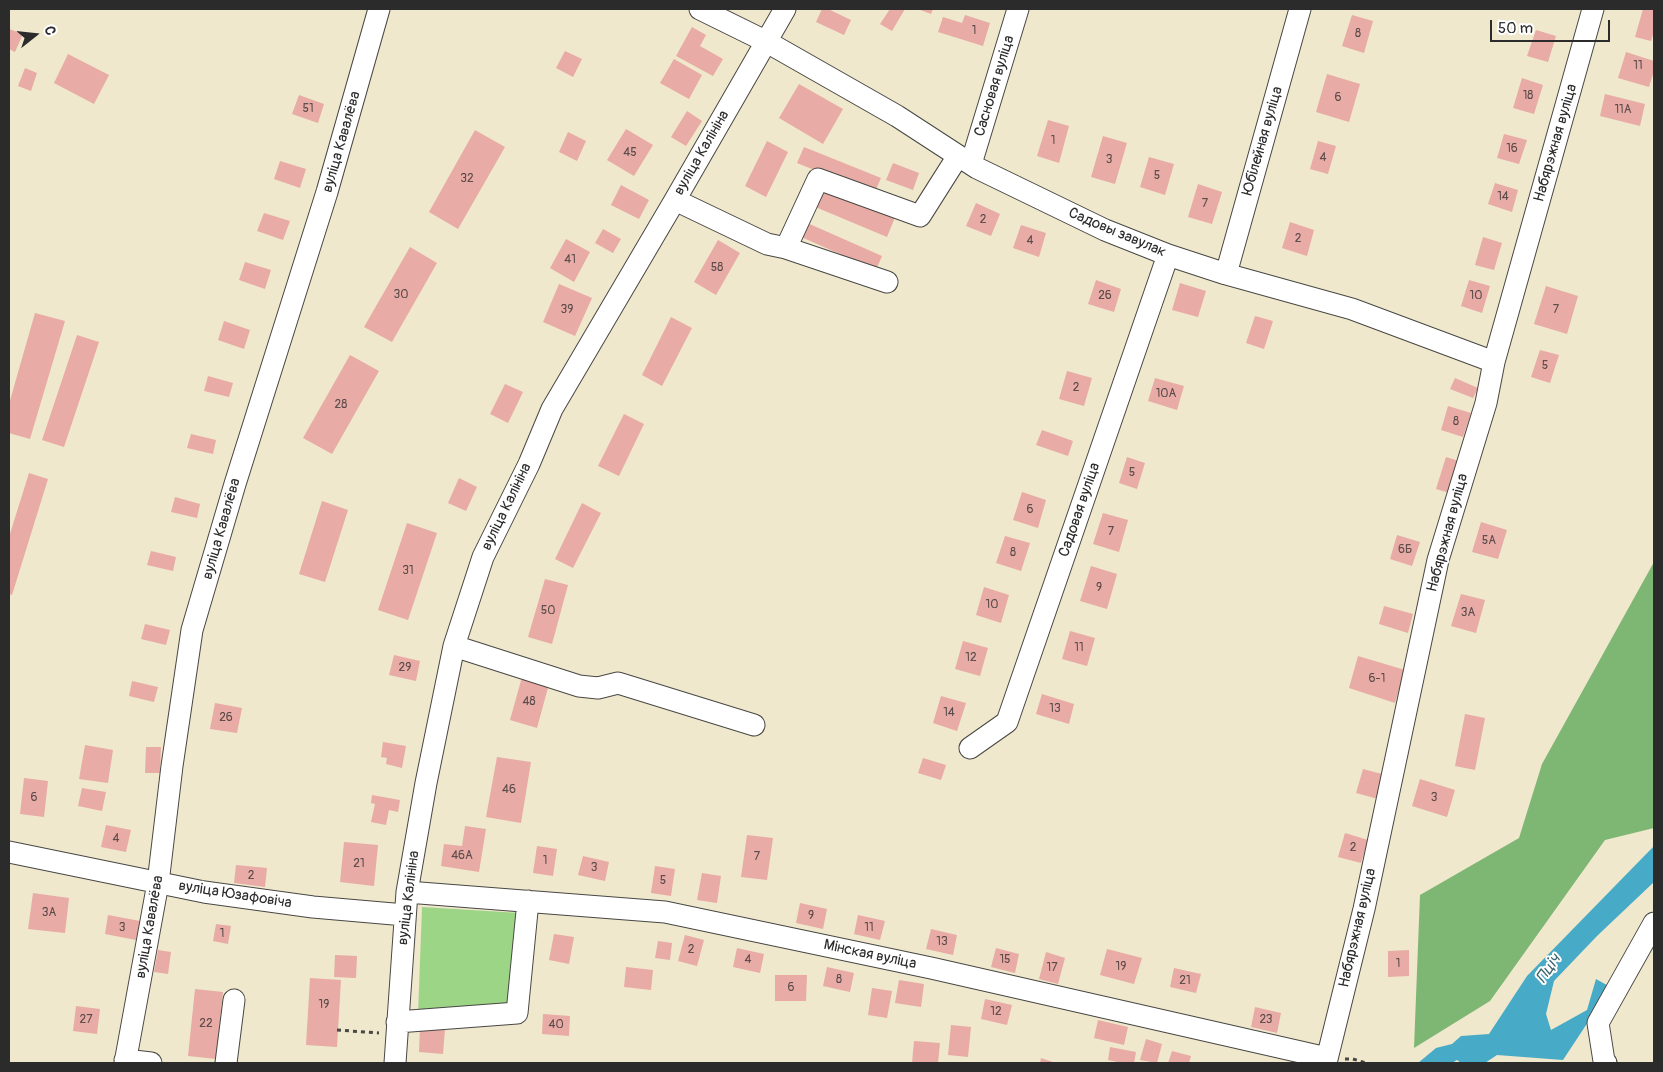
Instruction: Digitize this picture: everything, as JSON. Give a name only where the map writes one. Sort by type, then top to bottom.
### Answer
[{"type":"street","name":"вуліца Кавалёва","points":[[125,1062],[158,883],[172,766],[192,630],[238,474],[327,192],[379,9]]},
{"type":"street","name":"Садовы завулак","points":[[700,9],[767,42],[897,116],[964,160],[1105,230],[1168,256],[1352,309],[1494,362]]},
{"type":"street","name":"вуліца Калініна","points":[[395,1063],[390,1028],[407,892],[426,783],[454,646],[483,557],[525,472],[552,409],[785,9]]},
{"type":"street","name":"Сасновая вуліца","points":[[786,248],[818,179],[920,216],[964,160],[1018,9]]},
{"type":"street","name":"Юбілейная вуліца","points":[[1226,274],[1300,9]]},
{"type":"street","name":"Набярэжная вуліца","points":[[1327,1061],[1364,909],[1438,560],[1486,403],[1494,362],[1593,9]]},
{"type":"street","points":[[675,200],[767,244],[786,248],[887,282]]},
{"type":"street","name":"Садовая вуліца","points":[[970,748],[1007,722],[1168,256]]},
{"type":"street","points":[[454,646],[578,686],[598,688],[618,683],[754,724]]},
{"type":"street","name":"вуліца Юзафовіча","points":[[9,852],[204,892],[313,907],[405,915]]},
{"type":"street","name":"Мінская вуліца","points":[[407,892],[665,912],[941,970],[1327,1061]]},
{"type":"street","points":[[390,1028],[517,1013],[528,901]]},
{"type":"street","points":[[1606,1063],[1604,1061],[1598,1023],[1654,923]]},
{"type":"street","points":[[226,1063],[234,1000]]},
{"type":"street","points":[[125,1062],[152,1063]]},
{"type":"path","points":[[337,1030],[390,1028]]},
{"type":"green space","points":[[1654,562],[1654,828],[1605,840],[1490,1001],[1414,1048],[1420,895],[1519,838],[1542,764]]},
{"type":"green space","points":[[422,907],[520,913],[507,1007],[418,1015]]},
{"type":"water","name":"Пціч","points":[[1654,846],[1654,882],[1597,936],[1554,981],[1546,1014],[1551,1030],[1587,1010],[1596,979],[1614,989],[1594,1013],[1563,1060],[1497,1055],[1485,1063],[1461,1063],[1457,1060],[1452,1063],[1418,1063],[1436,1048],[1452,1044],[1461,1036],[1489,1034],[1527,976]]},
{"type":"building","points":[[822,9],[828,9],[851,20],[844,35],[816,22]]},
{"type":"building","points":[[890,9],[905,9],[892,31],[880,24]]},
{"type":"building","points":[[918,9],[933,9],[931,14]]},
{"type":"building","points":[[1643,9],[1654,9],[1654,32],[1651,41],[1635,37]]},
{"type":"building","points":[[965,15],[990,23],[983,46],[938,32],[943,17],[962,23]]},
{"type":"building","points":[[1352,15],[1373,21],[1364,53],[1342,46]]},
{"type":"building","points":[[692,27],[706,35],[700,46],[723,59],[713,76],[676,56]]},
{"type":"building","points":[[9,29],[23,34],[15,52],[9,49]]},
{"type":"building","points":[[1536,30],[1556,36],[1548,62],[1527,56]]},
{"type":"building","points":[[565,51],[582,59],[573,77],[556,68]]},
{"type":"building","points":[[1626,52],[1654,61],[1654,71],[1649,87],[1618,78]]},
{"type":"building","points":[[68,54],[109,75],[94,104],[54,83]]},
{"type":"building","points":[[674,59],[702,75],[689,99],[660,83]]},
{"type":"building","points":[[25,68],[37,73],[31,91],[18,86]]},
{"type":"building","points":[[1327,74],[1360,84],[1349,122],[1316,112]]},
{"type":"building","points":[[1522,78],[1543,85],[1534,114],[1513,108]]},
{"type":"building","points":[[799,84],[843,109],[823,144],[779,118]]},
{"type":"building","points":[[1605,94],[1645,104],[1640,126],[1600,116]]},
{"type":"building","points":[[299,95],[324,104],[318,123],[292,114]]},
{"type":"building","points":[[687,111],[702,121],[686,146],[671,137]]},
{"type":"building","points":[[1048,120],[1069,126],[1059,163],[1037,156]]},
{"type":"building","points":[[626,129],[653,145],[634,176],[607,160]]},
{"type":"building","points":[[475,130],[505,147],[458,229],[429,212]]},
{"type":"building","points":[[568,132],[586,141],[577,161],[559,152]]},
{"type":"building","points":[[1504,134],[1527,140],[1519,164],[1497,158]]},
{"type":"building","points":[[1103,136],[1127,143],[1115,184],[1091,177]]},
{"type":"building","points":[[767,141],[788,152],[766,197],[745,186]]},
{"type":"building","points":[[1318,141],[1336,146],[1328,174],[1310,169]]},
{"type":"building","points":[[804,147],[881,178],[874,194],[797,163]]},
{"type":"building","points":[[1149,157],[1174,164],[1165,195],[1140,187]]},
{"type":"building","points":[[280,161],[306,169],[300,188],[274,179]]},
{"type":"building","points":[[893,163],[919,173],[913,190],[886,180]]},
{"type":"building","points":[[1495,183],[1518,190],[1512,212],[1488,204]]},
{"type":"building","points":[[1198,184],[1222,192],[1212,224],[1188,217]]},
{"type":"building","points":[[621,185],[649,200],[639,219],[611,205]]},
{"type":"building","points":[[822,185],[896,215],[887,237],[813,206]]},
{"type":"building","points":[[976,203],[1000,214],[991,236],[966,226]]},
{"type":"building","points":[[264,213],[290,221],[283,240],[257,231]]},
{"type":"building","points":[[805,222],[882,256],[876,270],[799,236]]},
{"type":"building","points":[[1290,222],[1314,230],[1307,256],[1282,248]]},
{"type":"building","points":[[1021,225],[1046,233],[1039,257],[1013,248]]},
{"type":"building","points":[[603,229],[621,239],[613,253],[595,243]]},
{"type":"building","points":[[1483,237],[1502,243],[1494,270],[1475,265]]},
{"type":"building","points":[[566,239],[590,252],[574,282],[550,268]]},
{"type":"building","points":[[718,240],[740,253],[716,295],[694,282]]},
{"type":"building","points":[[410,247],[437,263],[392,342],[364,327]]},
{"type":"building","points":[[245,262],[271,270],[265,289],[239,280]]},
{"type":"building","points":[[1096,280],[1121,289],[1114,312],[1088,304]]},
{"type":"building","points":[[1469,280],[1490,286],[1482,313],[1461,306]]},
{"type":"building","points":[[1180,283],[1206,291],[1198,317],[1172,310]]},
{"type":"building","points":[[559,284],[592,298],[575,336],[543,322]]},
{"type":"building","points":[[1546,286],[1578,296],[1567,334],[1534,324]]},
{"type":"building","points":[[35,313],[65,321],[30,439],[9,433],[9,404]]},
{"type":"building","points":[[1255,316],[1273,321],[1264,349],[1246,343]]},
{"type":"building","points":[[671,317],[692,328],[662,386],[642,375]]},
{"type":"building","points":[[224,321],[250,330],[244,349],[218,340]]},
{"type":"building","points":[[77,335],[99,342],[64,447],[42,440]]},
{"type":"building","points":[[1540,350],[1559,355],[1550,383],[1531,377]]},
{"type":"building","points":[[350,355],[379,371],[332,454],[303,438]]},
{"type":"building","points":[[1067,371],[1092,378],[1084,406],[1059,399]]},
{"type":"building","points":[[208,376],[233,383],[229,397],[204,391]]},
{"type":"building","points":[[1155,378],[1184,386],[1177,410],[1148,401]]},
{"type":"building","points":[[1455,378],[1478,388],[1473,398],[1450,389]]},
{"type":"building","points":[[505,384],[523,392],[508,423],[490,414]]},
{"type":"building","points":[[1448,406],[1471,413],[1463,437],[1441,430]]},
{"type":"building","points":[[624,414],[644,424],[619,476],[598,466]]},
{"type":"building","points":[[1042,430],[1073,441],[1068,456],[1036,445]]},
{"type":"building","points":[[191,434],[216,440],[213,454],[187,448]]},
{"type":"building","points":[[1127,457],[1145,463],[1137,489],[1119,483]]},
{"type":"building","points":[[1446,457],[1462,462],[1453,494],[1436,489]]},
{"type":"building","points":[[29,473],[48,479],[12,595],[9,594],[9,537]]},
{"type":"building","points":[[459,478],[477,487],[466,511],[448,503]]},
{"type":"building","points":[[1022,492],[1046,500],[1038,528],[1013,520]]},
{"type":"building","points":[[175,497],[200,504],[197,518],[171,512]]},
{"type":"building","points":[[322,501],[348,510],[325,582],[299,574]]},
{"type":"building","points":[[582,503],[601,513],[573,568],[555,559]]},
{"type":"building","points":[[1103,513],[1128,520],[1119,552],[1093,544]]},
{"type":"building","points":[[1481,522],[1507,530],[1498,559],[1472,552]]},
{"type":"building","points":[[407,523],[437,533],[408,620],[378,610]]},
{"type":"building","points":[[1397,535],[1420,542],[1412,566],[1390,559]]},
{"type":"building","points":[[1005,536],[1030,543],[1021,571],[996,563]]},
{"type":"building","points":[[151,551],[176,557],[173,571],[147,565]]},
{"type":"building","points":[[1091,566],[1117,574],[1107,609],[1080,601]]},
{"type":"building","points":[[545,579],[568,585],[552,644],[528,637]]},
{"type":"building","points":[[984,587],[1009,595],[1001,623],[976,615]]},
{"type":"building","points":[[1461,594],[1485,600],[1476,633],[1451,626]]},
{"type":"building","points":[[1384,606],[1413,614],[1408,633],[1379,624]]},
{"type":"building","points":[[145,624],[170,630],[166,645],[141,639]]},
{"type":"building","points":[[1070,631],[1095,638],[1087,666],[1062,659]]},
{"type":"building","points":[[963,641],[988,648],[980,676],[955,669]]},
{"type":"building","points":[[394,655],[420,661],[416,681],[389,675]]},
{"type":"building","points":[[1358,656],[1405,670],[1395,703],[1349,688]]},
{"type":"building","points":[[522,677],[549,684],[537,728],[510,720]]},
{"type":"building","points":[[132,681],[158,687],[154,702],[129,696]]},
{"type":"building","points":[[1042,694],[1074,704],[1069,724],[1036,714]]},
{"type":"building","points":[[941,696],[966,703],[957,731],[933,723]]},
{"type":"building","points":[[215,703],[242,708],[237,733],[210,729]]},
{"type":"building","points":[[1465,714],[1485,718],[1475,770],[1455,766]]},
{"type":"building","points":[[383,742],[406,746],[402,768],[386,764],[387,758],[381,757]]},
{"type":"building","points":[[85,745],[113,750],[108,783],[79,779]]},
{"type":"building","points":[[146,747],[161,747],[160,773],[145,773]]},
{"type":"building","points":[[497,757],[531,762],[521,823],[486,817]]},
{"type":"building","points":[[923,758],[946,765],[941,780],[918,773]]},
{"type":"building","points":[[1363,769],[1386,775],[1378,799],[1356,793]]},
{"type":"building","points":[[24,778],[48,781],[44,817],[20,814]]},
{"type":"building","points":[[1420,779],[1455,790],[1447,817],[1412,806]]},
{"type":"building","points":[[82,788],[106,792],[102,811],[78,806]]},
{"type":"building","points":[[372,795],[400,800],[398,812],[389,810],[386,825],[371,822],[375,804],[371,803]]},
{"type":"building","points":[[106,825],[131,830],[126,852],[101,847]]},
{"type":"building","points":[[465,826],[486,829],[479,872],[441,866],[444,844],[462,846]]},
{"type":"building","points":[[1345,833],[1368,840],[1361,863],[1338,857]]},
{"type":"building","points":[[747,835],[773,838],[767,880],[741,877]]},
{"type":"building","points":[[344,842],[378,845],[374,886],[340,882]]},
{"type":"building","points":[[537,846],[557,849],[553,876],[533,873]]},
{"type":"building","points":[[583,856],[609,862],[605,881],[578,875]]},
{"type":"building","points":[[236,865],[267,868],[265,887],[234,883]]},
{"type":"building","points":[[655,866],[675,869],[671,896],[651,893]]},
{"type":"building","points":[[702,873],[721,876],[717,903],[697,900]]},
{"type":"building","points":[[33,893],[69,898],[65,933],[28,929]]},
{"type":"building","points":[[800,903],[827,909],[823,929],[796,923]]},
{"type":"building","points":[[108,915],[140,921],[136,940],[105,934]]},
{"type":"building","points":[[858,915],[885,921],[880,940],[854,934]]},
{"type":"building","points":[[216,924],[231,926],[228,944],[213,941]]},
{"type":"building","points":[[931,929],[957,935],[953,955],[926,949]]},
{"type":"building","points":[[554,934],[574,937],[569,964],[549,960]]},
{"type":"building","points":[[685,935],[704,940],[697,966],[678,961]]},
{"type":"building","points":[[658,941],[672,943],[670,960],[655,958]]},
{"type":"building","points":[[737,948],[764,954],[760,973],[733,967]]},
{"type":"building","points":[[996,948],[1019,954],[1015,973],[991,967]]},
{"type":"building","points":[[1107,949],[1142,958],[1134,984],[1100,975]]},
{"type":"building","points":[[158,950],[171,952],[168,974],[154,972]]},
{"type":"building","points":[[1409,950],[1409,976],[1388,977],[1388,951]]},
{"type":"building","points":[[1046,952],[1065,958],[1058,984],[1039,979]]},
{"type":"building","points":[[335,955],[357,956],[356,978],[334,977]]},
{"type":"building","points":[[626,967],[653,970],[651,990],[624,987]]},
{"type":"building","points":[[827,967],[854,973],[850,992],[823,986]]},
{"type":"building","points":[[1174,968],[1201,974],[1196,993],[1170,987]]},
{"type":"building","points":[[775,975],[807,975],[806,1001],[775,1001]]},
{"type":"building","points":[[310,978],[341,980],[337,1047],[306,1045]]},
{"type":"building","points":[[899,980],[924,984],[921,1007],[895,1003]]},
{"type":"building","points":[[872,988],[892,991],[887,1018],[868,1015]]},
{"type":"building","points":[[195,989],[223,992],[216,1059],[188,1056]]},
{"type":"building","points":[[985,999],[1012,1005],[1007,1025],[981,1019]]},
{"type":"building","points":[[76,1006],[100,1009],[97,1034],[73,1031]]},
{"type":"building","points":[[1255,1007],[1281,1013],[1277,1033],[1251,1027]]},
{"type":"building","points":[[543,1014],[570,1016],[569,1036],[542,1034]]},
{"type":"building","points":[[1098,1020],[1128,1027],[1124,1045],[1094,1038]]},
{"type":"building","points":[[951,1025],[971,1027],[968,1057],[948,1055]]},
{"type":"building","points":[[420,1027],[445,1029],[443,1054],[419,1052]]},
{"type":"building","points":[[1146,1039],[1162,1044],[1157,1063],[1140,1060]]},
{"type":"building","points":[[914,1041],[940,1043],[938,1063],[912,1063]]},
{"type":"building","points":[[1110,1047],[1136,1052],[1134,1063],[1108,1060]]},
{"type":"building","points":[[1172,1051],[1191,1056],[1189,1063],[1168,1063]]},
{"type":"building","points":[[1041,1058],[1056,1063],[1040,1063]]}]
